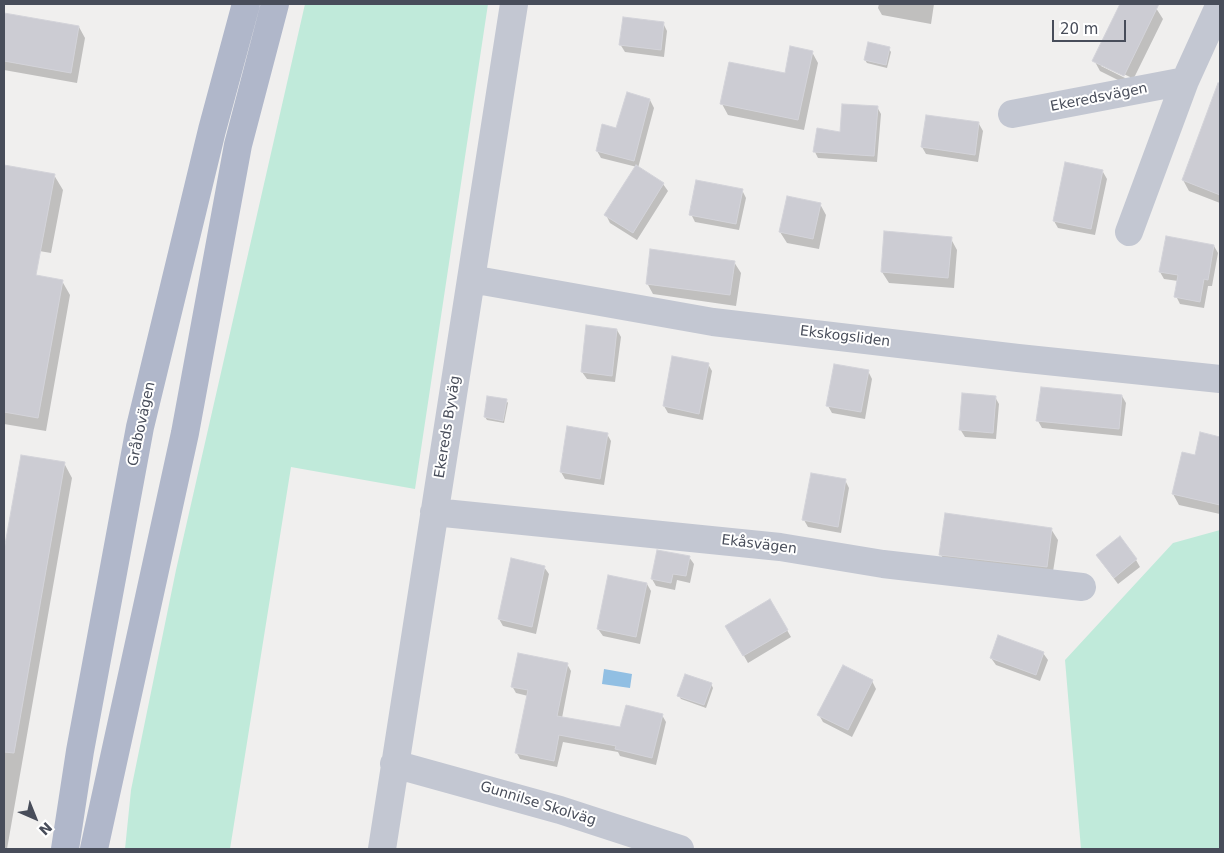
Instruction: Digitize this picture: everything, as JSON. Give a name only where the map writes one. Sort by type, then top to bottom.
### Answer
[{"type":"main road","name":"Gråbovägen","points":[[65,849],[80,751],[140,427],[212,130],[246,4]]},
{"type":"main road","points":[[94,849],[185,433],[238,145],[275,4]]},
{"type":"street","name":"Ekereds Byväg","points":[[382,849],[514,4]]},
{"type":"street","points":[[1129,232],[1185,81],[1220,4]]},
{"type":"street","name":"Ekeredsvägen","points":[[1012,114],[1185,81]]},
{"type":"street","name":"Ekskogsliden","points":[[471,279],[713,322],[1018,358],[1220,379]]},
{"type":"street","name":"Ekåsvägen","points":[[434,512],[780,547],[883,564],[1082,587]]},
{"type":"street","name":"Gunnilse Skolväg","points":[[394,764],[560,810],[680,849]]},
{"type":"green space","points":[[305,4],[488,4],[415,489],[291,467],[230,849],[125,849],[131,790],[176,570]]},
{"type":"green space","points":[[1220,530],[1220,849],[1081,849],[1065,660],[1173,543]]},
{"type":"water","points":[[604,669],[632,674],[630,688],[602,684]]},
{"type":"building","points":[[1120,4],[1159,4],[1124,76],[1092,61]]},
{"type":"building","points":[[4,13],[79,26],[71,73],[4,61]]},
{"type":"building","points":[[623,17],[664,22],[661,50],[619,45]]},
{"type":"building","points":[[868,42],[890,47],[886,65],[864,60]]},
{"type":"building","points":[[790,46],[813,51],[798,120],[720,104],[729,62],[785,73]]},
{"type":"building","points":[[1218,83],[1220,83],[1220,195],[1182,180]]},
{"type":"building","points":[[627,92],[650,99],[634,161],[596,151],[602,124],[616,128]]},
{"type":"building","points":[[842,104],[878,106],[874,156],[813,152],[817,128],[840,132]]},
{"type":"building","points":[[926,115],[979,122],[975,155],[921,147]]},
{"type":"building","points":[[1065,162],[1103,170],[1091,229],[1053,221]]},
{"type":"building","points":[[4,165],[55,174],[36,275],[63,280],[38,418],[4,412]]},
{"type":"building","points":[[636,165],[664,183],[633,233],[604,215]]},
{"type":"building","points":[[696,180],[743,189],[736,224],[689,215]]},
{"type":"building","points":[[787,196],[821,203],[813,239],[779,232]]},
{"type":"building","points":[[884,231],[952,237],[948,278],[881,272]]},
{"type":"building","points":[[1166,236],[1214,245],[1208,280],[1204,279],[1200,302],[1174,297],[1178,275],[1159,272]]},
{"type":"building","points":[[650,249],[735,261],[730,295],[646,284]]},
{"type":"building","points":[[586,325],[617,329],[612,376],[581,372]]},
{"type":"building","points":[[672,356],[709,363],[699,414],[663,406]]},
{"type":"building","points":[[834,364],[869,370],[861,412],[826,406]]},
{"type":"building","points":[[1041,387],[1122,395],[1119,429],[1036,421]]},
{"type":"building","points":[[962,393],[996,396],[993,433],[959,430]]},
{"type":"building","points":[[487,396],[507,399],[503,421],[484,417]]},
{"type":"building","points":[[567,426],[608,433],[600,479],[560,472]]},
{"type":"building","points":[[1200,432],[1220,437],[1220,505],[1172,494],[1182,452],[1195,455]]},
{"type":"building","points":[[21,455],[65,462],[14,753],[4,752],[4,550]]},
{"type":"building","points":[[811,473],[846,479],[838,527],[802,520]]},
{"type":"building","points":[[945,513],[1052,528],[1047,567],[939,555]]},
{"type":"building","points":[[1120,536],[1137,559],[1114,578],[1096,555]]},
{"type":"building","points":[[657,550],[690,556],[686,576],[673,574],[671,583],[651,579]]},
{"type":"building","points":[[511,558],[545,566],[532,627],[498,619]]},
{"type":"building","points":[[608,575],[647,583],[636,637],[597,629]]},
{"type":"building","points":[[770,599],[788,630],[743,656],[725,626]]},
{"type":"building","points":[[998,635],[1044,652],[1036,675],[990,658]]},
{"type":"building","points":[[518,653],[568,663],[557,716],[620,727],[626,705],[663,714],[652,758],[615,749],[616,746],[559,735],[554,761],[515,753],[528,690],[511,687]]},
{"type":"building","points":[[843,665],[873,680],[848,730],[817,715]]},
{"type":"building","points":[[685,674],[712,683],[704,705],[677,696]]}]
